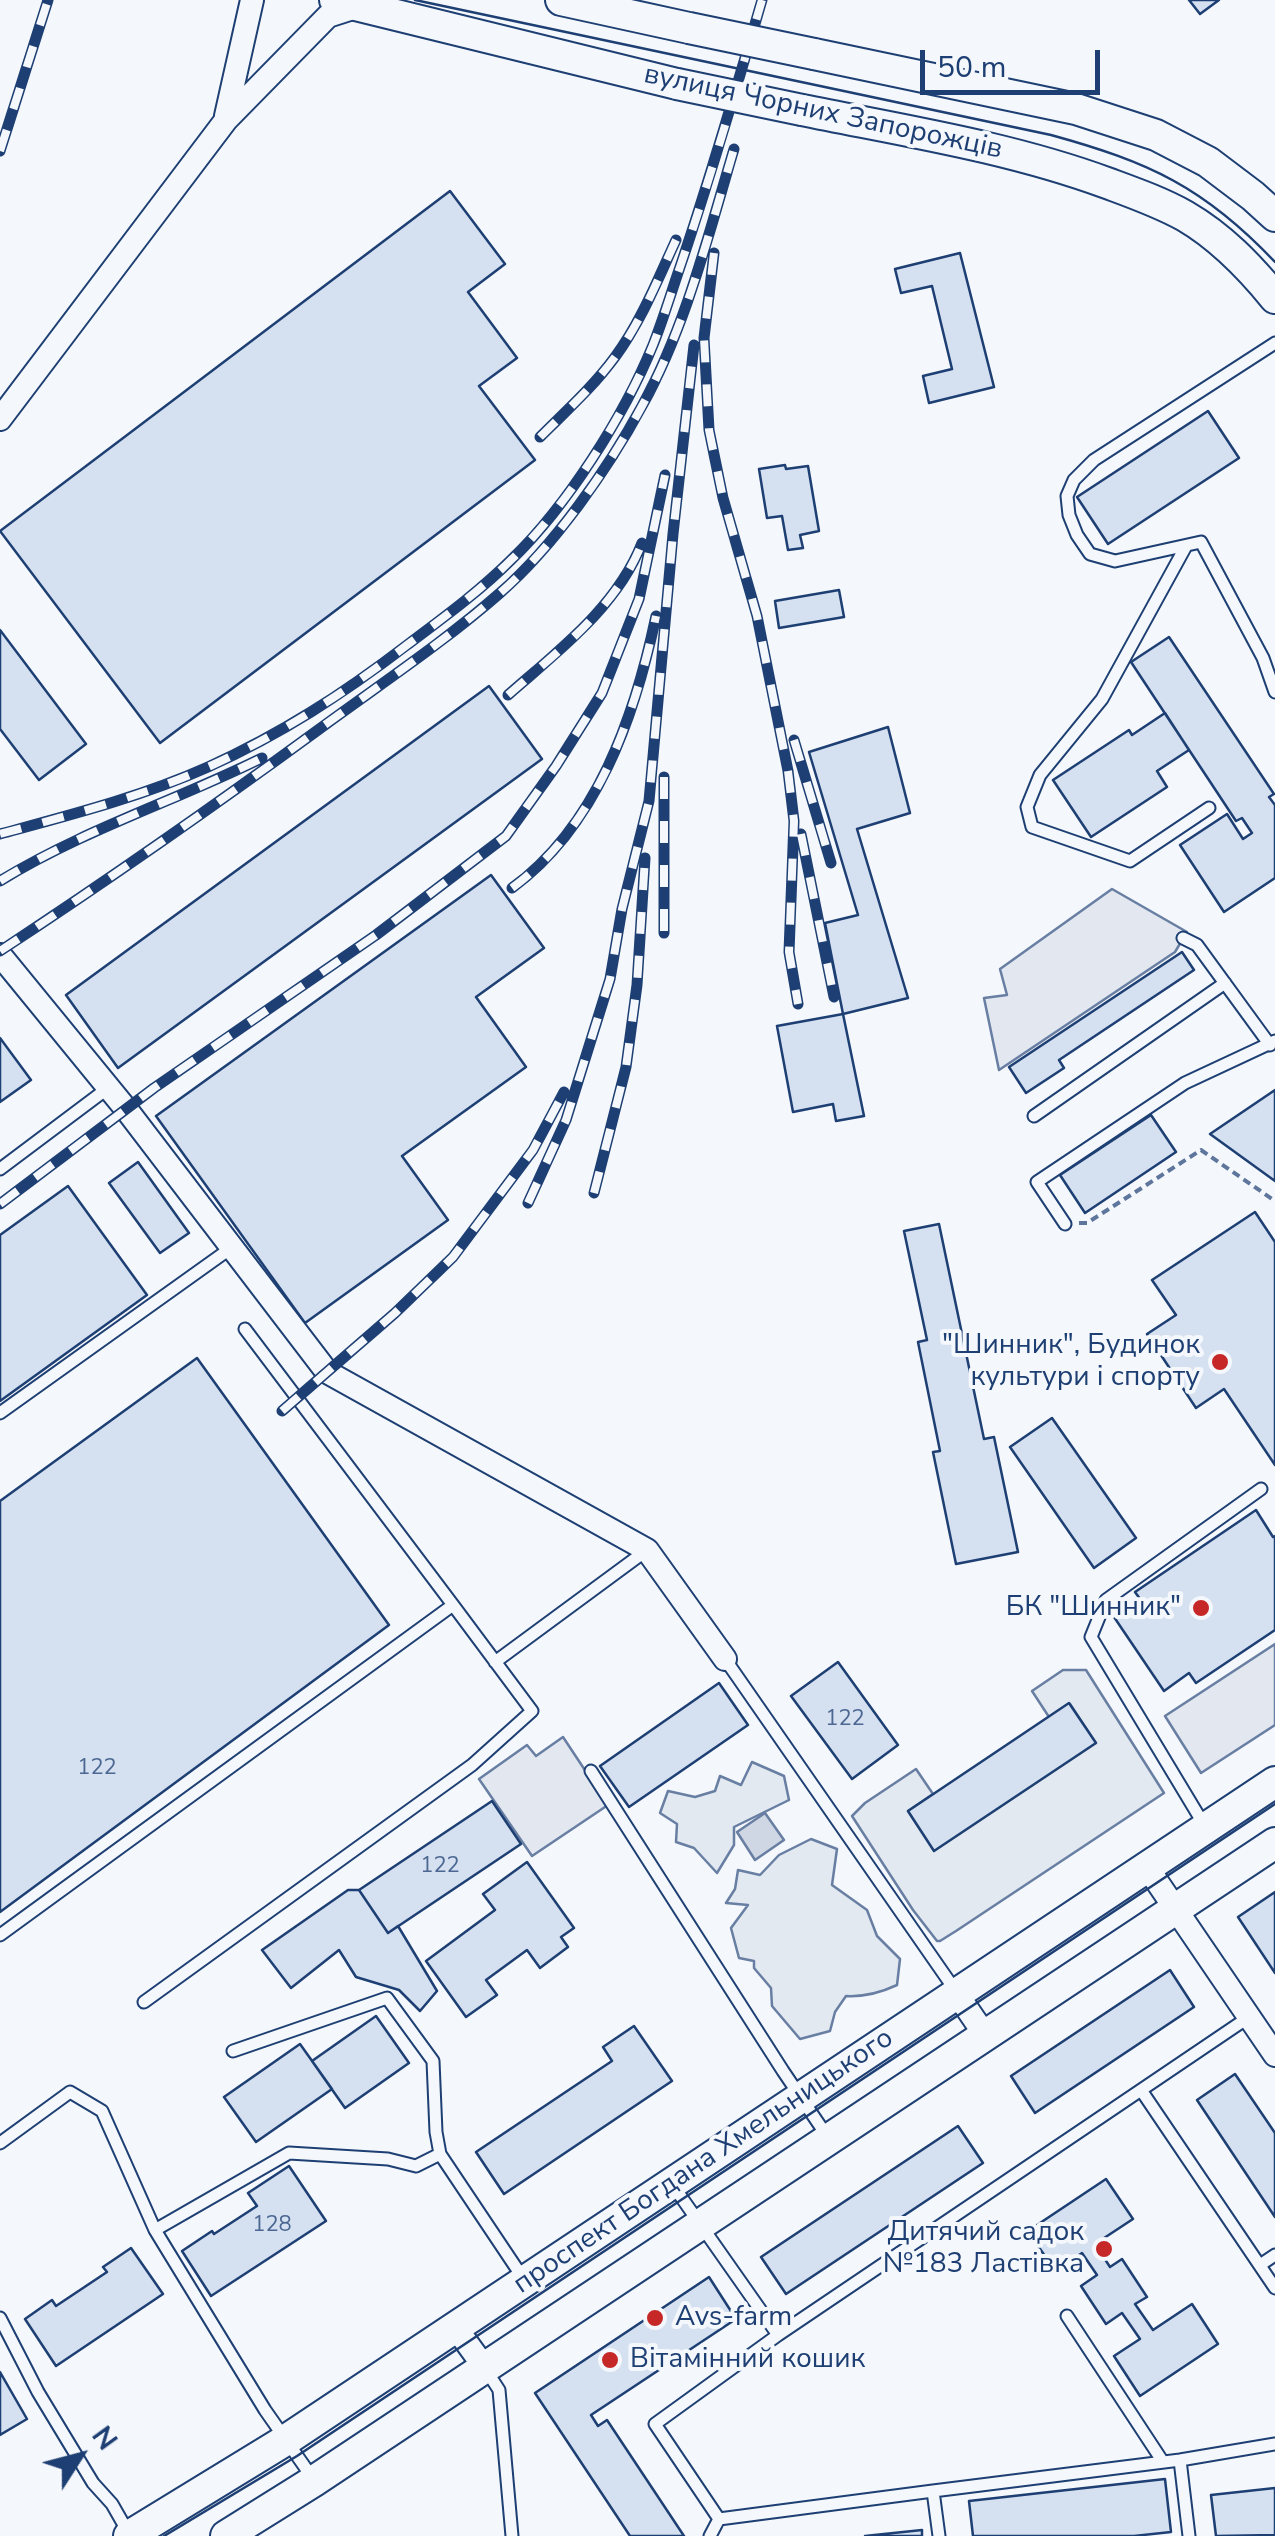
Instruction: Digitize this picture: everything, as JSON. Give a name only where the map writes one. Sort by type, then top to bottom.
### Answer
[{"type":"main road","name":"вулиця Чорних Запорожців","points":[[560,0],[1076,109],[1156,135],[1208,162],[1275,216]]},
{"type":"main road","name":"вулиця Чорних Запорожців","points":[[347,3],[677,84],[986,147],[1076,172],[1162,204],[1200,227],[1235,254],[1275,298]]},
{"type":"main road","name":"проспект Богдана Хмельницького","points":[[130,2536],[286,2440],[1275,1782]]},
{"type":"main road","name":"проспект Богдана Хмельницького","points":[[226,2536],[1275,1842]]},
{"type":"street","points":[[226,120],[252,0]]},
{"type":"street","points":[[0,419],[226,120],[328,16],[347,3]]},
{"type":"street","points":[[0,956],[108,1088],[327,1372],[647,1550],[725,1659]]},
{"type":"street","points":[[1147,1867],[1275,2056]]},
{"type":"street","points":[[957,1994],[985,2035]]},
{"type":"street","points":[[456,2328],[485,2368]]},
{"type":"lane","points":[[1275,343],[1094,460],[1074,480],[1068,496],[1069,515],[1090,554],[1115,561],[1200,542],[1263,658],[1275,692]]},
{"type":"lane","points":[[1186,546],[1102,699],[1040,775],[1027,806],[1032,827],[1130,861],[1209,808]]},
{"type":"lane","points":[[1065,1224],[1037,1182],[1185,1083],[1272,1043],[1196,945],[1183,938]]},
{"type":"lane","points":[[1034,1116],[1224,983]]},
{"type":"lane","points":[[0,1169],[108,1088]]},
{"type":"lane","points":[[0,1413],[232,1248]]},
{"type":"lane","points":[[144,2002],[472,1765],[532,1712],[244,1329]]},
{"type":"lane","points":[[1206,1828],[1091,1637],[1106,1600],[1261,1489]]},
{"type":"lane","points":[[495,1662],[647,1550]]},
{"type":"lane","points":[[0,1934],[453,1605]]},
{"type":"lane","points":[[725,1659],[957,1994]]},
{"type":"lane","points":[[591,1771],[829,2139]]},
{"type":"lane","points":[[232,2050],[387,1998],[433,2061],[440,2154],[526,2281]]},
{"type":"lane","points":[[719,2519],[655,2424],[778,2335],[1249,2016]]},
{"type":"lane","points":[[1140,2090],[1275,2288]]},
{"type":"lane","points":[[0,2143],[70,2092],[102,2111],[155,2230],[265,2410],[314,2481]]},
{"type":"lane","points":[[155,2230],[290,2153],[388,2158],[416,2166],[440,2154]]},
{"type":"lane","points":[[672,2184],[778,2335]]},
{"type":"lane","points":[[1260,2265],[1275,2255]]},
{"type":"lane","points":[[1067,2316],[1162,2462]]},
{"type":"lane","points":[[0,2318],[38,2392],[130,2536]]},
{"type":"lane","points":[[485,2368],[499,2390],[512,2536]]},
{"type":"lane","points":[[719,2519],[1180,2460],[1275,2444]]},
{"type":"lane","points":[[1180,2460],[1189,2536]]},
{"type":"lane","points":[[933,2491],[939,2536]]},
{"type":"lane","points":[[710,2536],[719,2519]]},
{"type":"path","points":[[1065,1224],[1087,1223],[1201,1150],[1275,1201]]},
{"type":"shaded area","points":[[1112,889],[1187,932],[1175,952],[999,1070],[984,998],[1007,995],[1000,969]]},
{"type":"shaded area","points":[[1275,1644],[1275,1725],[1201,1773],[1165,1716]]},
{"type":"shaded area","points":[[1063,1670],[1086,1670],[1164,1793],[937,1941],[852,1816],[916,1769],[933,1794],[908,1811],[934,1850],[1095,1742],[1070,1704],[1049,1717],[1032,1691]]},
{"type":"shaded area","points":[[563,1737],[608,1805],[532,1856],[479,1779],[527,1745],[536,1756]]},
{"type":"shaded area","points":[[752,1762],[784,1776],[789,1800],[734,1827],[734,1845],[717,1873],[694,1848],[676,1842],[677,1824],[660,1813],[668,1791],[695,1797],[715,1791],[720,1776],[741,1785]]},
{"type":"shaded area","points":[[765,1813],[784,1840],[755,1860],[737,1832]]},
{"type":"shaded area","points":[[811,1839],[837,1849],[832,1885],[867,1910],[877,1936],[900,1959],[897,1985],[872,1994],[846,1996],[835,2012],[830,2031],[800,2039],[772,2006],[771,1988],[754,1968],[754,1961],[739,1958],[731,1928],[748,1905],[726,1903],[735,1889],[738,1870],[760,1875],[779,1855]]},
{"type":"building","points":[[1189,0],[1219,0],[1200,14]]},
{"type":"building","points":[[450,191],[505,264],[468,292],[517,358],[479,386],[535,460],[160,743],[0,531]]},
{"type":"building","points":[[960,253],[994,387],[929,403],[923,376],[952,369],[932,286],[901,293],[895,269]]},
{"type":"building","points":[[1208,411],[1239,458],[1108,544],[1077,497]]},
{"type":"building","points":[[785,465],[786,469],[808,466],[819,531],[800,535],[803,548],[788,550],[782,516],[767,518],[759,469]]},
{"type":"building","points":[[839,590],[844,617],[779,628],[775,601]]},
{"type":"building","points":[[0,630],[86,744],[39,780],[0,729]]},
{"type":"building","points":[[1169,637],[1274,794],[1269,797],[1275,805],[1275,878],[1224,912],[1180,845],[1227,814],[1243,839],[1252,833],[1242,818],[1236,821],[1131,662]]},
{"type":"building","points":[[489,686],[542,759],[118,1068],[66,995]]},
{"type":"building","points":[[1165,713],[1189,750],[1157,771],[1167,787],[1091,837],[1053,780],[1129,730],[1132,735]]},
{"type":"building","points":[[888,727],[910,813],[857,829],[908,998],[843,1014],[825,923],[858,915],[809,752]]},
{"type":"building","points":[[491,875],[544,948],[476,997],[526,1067],[402,1156],[448,1220],[305,1323],[156,1116]]},
{"type":"building","points":[[1182,952],[1194,970],[1059,1060],[1064,1068],[1026,1093],[1009,1067]]},
{"type":"building","points":[[843,1014],[864,1116],[836,1121],[833,1104],[793,1112],[777,1026]]},
{"type":"building","points":[[0,1038],[31,1080],[0,1102]]},
{"type":"building","points":[[1275,1090],[1275,1181],[1210,1134]]},
{"type":"building","points":[[1151,1115],[1176,1152],[1085,1213],[1060,1175]]},
{"type":"building","points":[[138,1162],[189,1233],[160,1253],[109,1183]]},
{"type":"building","points":[[68,1186],[147,1295],[0,1401],[0,1235]]},
{"type":"building","name":"\"Шинник\", Будинок культури і спорту","points":[[1255,1212],[1275,1242],[1275,1465],[1224,1389],[1196,1408],[1147,1334],[1176,1315],[1152,1280]]},
{"type":"building","points":[[939,1224],[984,1439],[994,1437],[1018,1552],[956,1564],[933,1452],[940,1451],[918,1342],[927,1340],[904,1231]]},
{"type":"building","points":[[197,1358],[389,1625],[0,1912],[0,1501]]},
{"type":"building","points":[[1052,1418],[1136,1538],[1094,1568],[1010,1447]]},
{"type":"building","name":"БК \"Шинник\"","points":[[1256,1510],[1275,1536],[1275,1630],[1196,1683],[1189,1673],[1164,1691],[1114,1617],[1140,1599],[1135,1592]]},
{"type":"building","points":[[838,1662],[898,1745],[852,1779],[791,1696]]},
{"type":"building","points":[[719,1683],[748,1725],[629,1807],[600,1766]]},
{"type":"building","points":[[1069,1703],[1096,1743],[934,1851],[908,1811]]},
{"type":"building","points":[[492,1801],[521,1844],[388,1933],[359,1890]]},
{"type":"building","points":[[527,1862],[574,1928],[561,1937],[568,1947],[540,1968],[527,1950],[486,1980],[497,1995],[466,2017],[426,1961],[495,1910],[483,1894]]},
{"type":"building","points":[[348,1890],[359,1890],[388,1933],[398,1926],[437,1991],[420,2011],[399,1990],[356,1977],[339,1950],[291,1988],[262,1950]]},
{"type":"building","points":[[1275,1892],[1275,1973],[1238,1917]]},
{"type":"building","points":[[1170,1970],[1194,2007],[1035,2113],[1011,2076]]},
{"type":"building","points":[[376,2016],[409,2063],[345,2108],[312,2061]]},
{"type":"building","points":[[634,2026],[672,2081],[504,2194],[476,2152],[612,2061],[603,2047]]},
{"type":"building","points":[[300,2044],[332,2089],[256,2142],[224,2097]]},
{"type":"building","points":[[1235,2074],[1275,2133],[1275,2217],[1197,2100]]},
{"type":"building","points":[[958,2126],[983,2163],[786,2294],[761,2257]]},
{"type":"building","points":[[289,2166],[326,2221],[211,2296],[182,2251],[257,2206],[248,2193]]},
{"type":"building","points":[[1106,2179],[1133,2219],[1095,2244],[1110,2267],[1122,2259],[1147,2297],[1135,2304],[1153,2330],[1192,2304],[1218,2344],[1140,2396],[1114,2356],[1140,2339],[1122,2313],[1106,2324],[1081,2286],[1097,2275],[1082,2253],[1055,2271],[1028,2231]]},
{"type":"building","points":[[131,2248],[163,2294],[56,2366],[25,2319],[52,2300],[56,2306],[107,2272],[103,2267]]},
{"type":"building","points":[[709,2277],[736,2319],[591,2415],[598,2426],[607,2420],[684,2536],[630,2536],[535,2393]]},
{"type":"building","points":[[0,2372],[27,2419],[0,2435]]},
{"type":"building","points":[[1165,2479],[1171,2532],[1134,2536],[973,2536],[969,2501]]},
{"type":"building","points":[[1275,2488],[1275,2535],[1216,2536],[1211,2495]]},
{"type":"building","points":[[922,2530],[922,2536],[865,2536]]},
{"type":"tram line","points":[[415,0],[1086,145],[1146,167],[1199,196],[1275,262]]},
{"type":"tram line","points":[[164,2536],[297,2456],[1275,1804]]},
{"type":"railway","points":[[0,151],[48,0]]},
{"type":"railway","points":[[0,834],[157,787],[261,741],[383,663],[474,593],[533,538],[592,459],[653,345],[702,201],[762,0]]},
{"type":"railway","points":[[0,951],[200,815],[410,663],[500,593],[540,553],[596,480],[658,376],[695,280],[734,149]]},
{"type":"railway","points":[[540,437],[598,378],[624,344],[676,240]]},
{"type":"railway","points":[[714,253],[704,338],[709,430],[723,498],[757,616],[788,771],[794,821],[789,952],[798,1004]]},
{"type":"railway","points":[[528,1203],[566,1120],[610,979],[622,909],[649,801],[694,345]]},
{"type":"railway","points":[[0,1204],[154,1088],[376,935],[506,836],[602,693],[639,599],[665,475]]},
{"type":"railway","points":[[508,695],[602,608],[618,588],[642,543]]},
{"type":"railway","points":[[512,888],[542,863],[567,833],[608,766],[637,692],[656,616]]},
{"type":"railway","points":[[794,740],[831,863]]},
{"type":"railway","points":[[0,881],[64,846],[262,758]]},
{"type":"railway","points":[[664,777],[664,933]]},
{"type":"railway","points":[[801,834],[834,997]]},
{"type":"railway","points":[[594,1193],[626,1067],[637,985],[645,858]]},
{"type":"railway","points":[[282,1411],[453,1257],[533,1150],[564,1092]]},
{"type":"place","name":"\"Шинник\", Будинок культури і спорту","points":[[1220,1362]]},
{"type":"place","name":"БК \"Шинник\"","points":[[1201,1608]]},
{"type":"place","name":"Дитячий садок №183 Ластівка","points":[[1104,2249]]},
{"type":"place","name":"Avs-farm","points":[[655,2318]]},
{"type":"place","name":"Вітамінний кошик","points":[[610,2360]]}]
